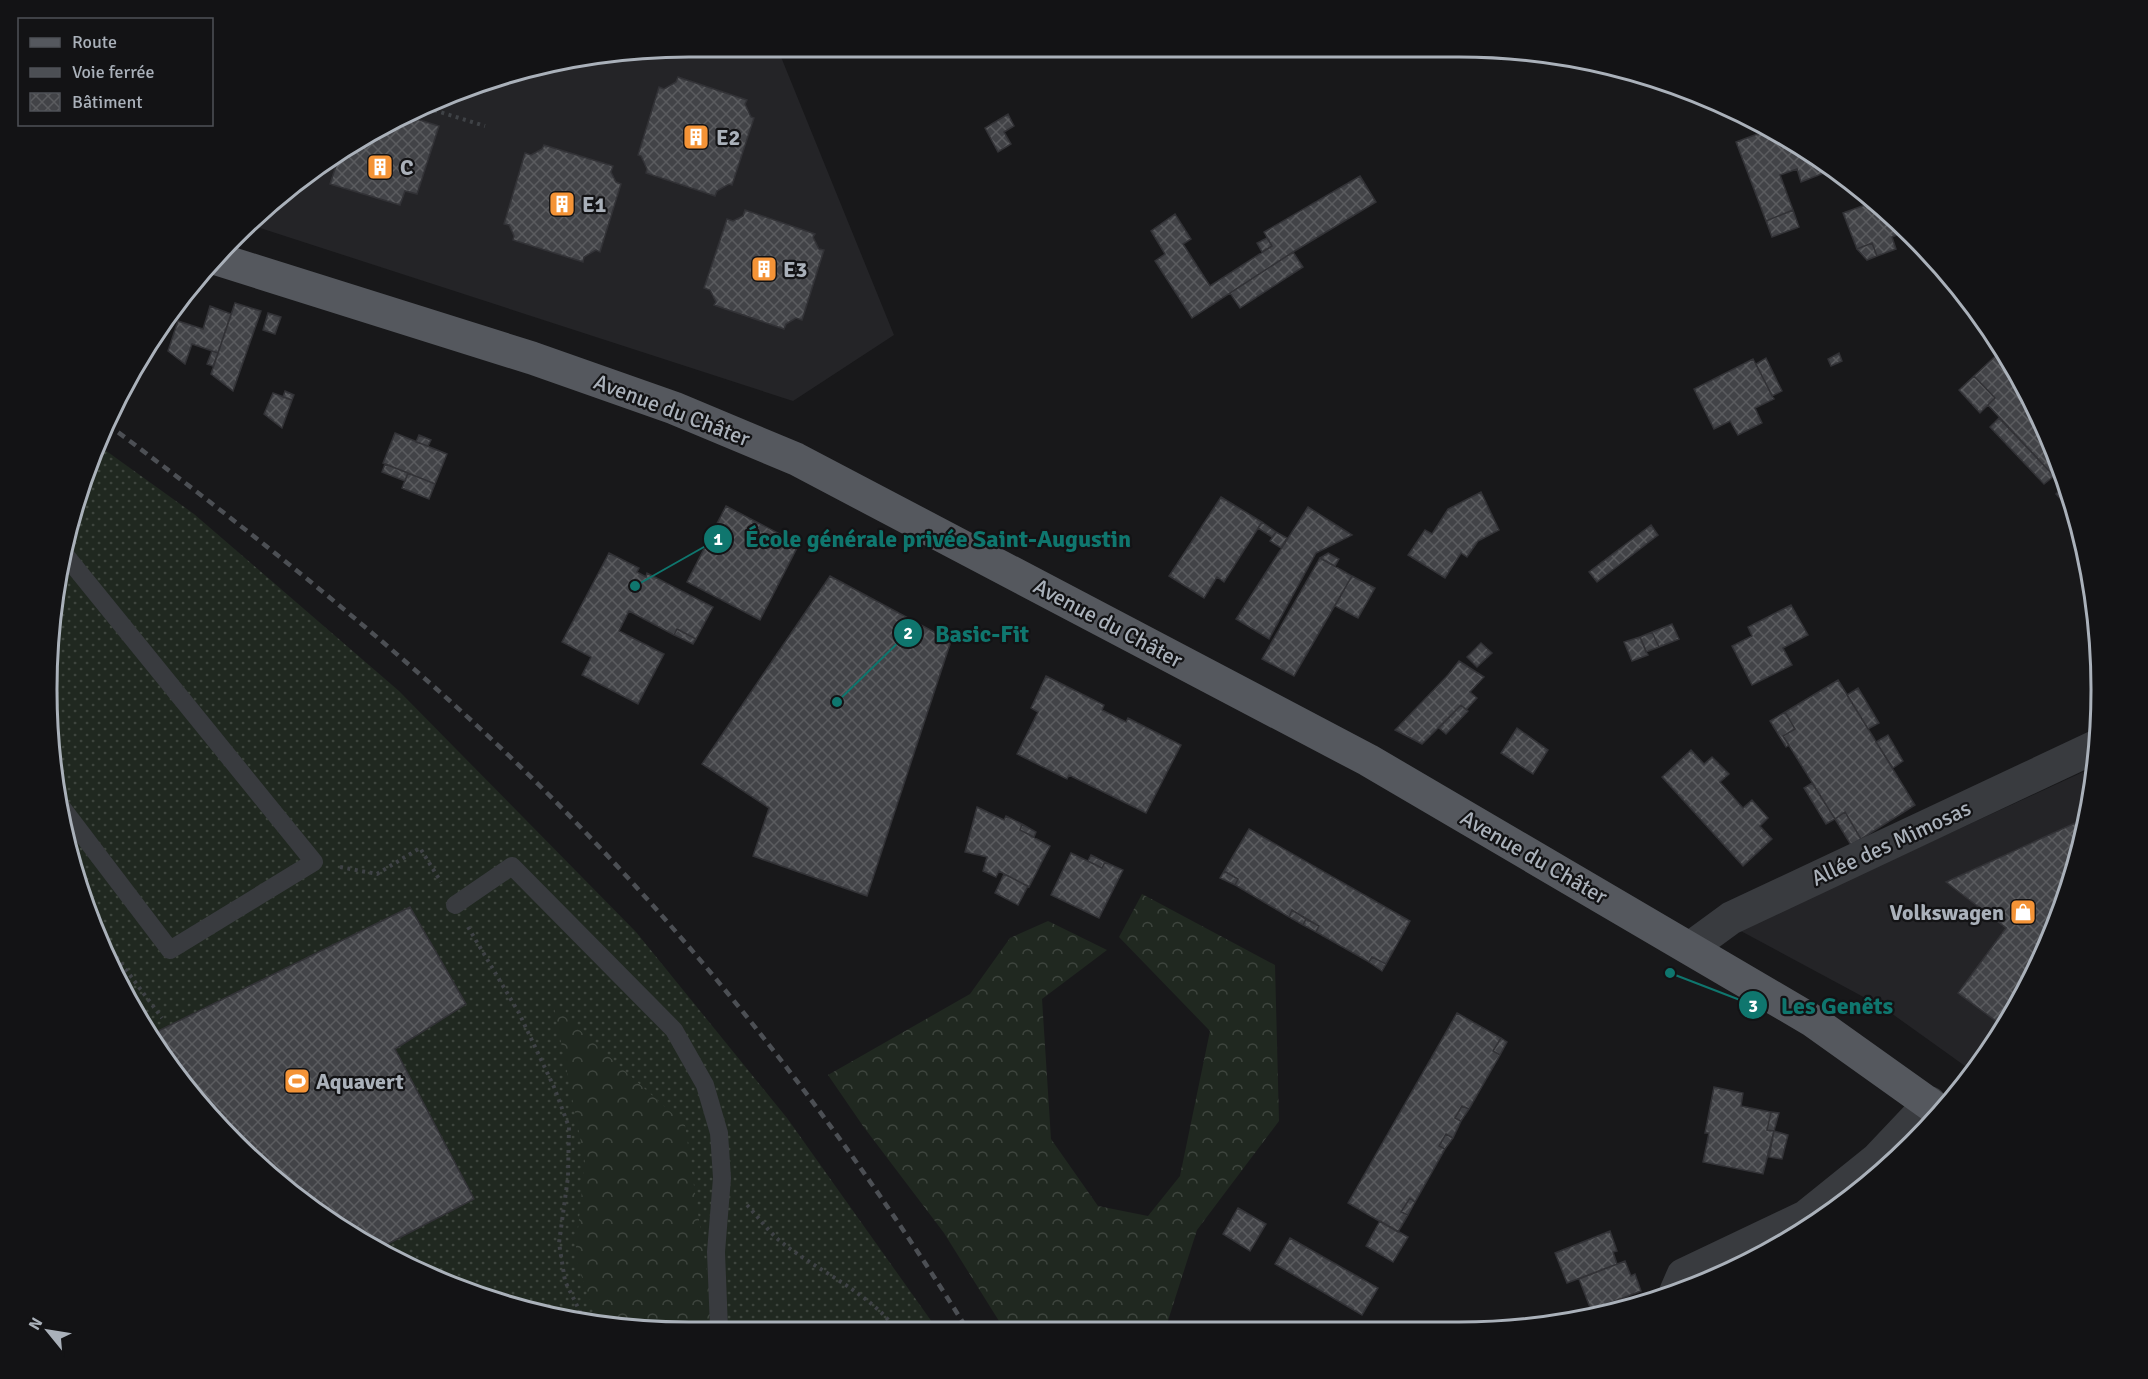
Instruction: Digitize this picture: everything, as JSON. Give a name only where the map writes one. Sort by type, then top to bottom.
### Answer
[{"type":"main road","name":"Avenue du Châter","points":[[224,261],[532,358],[674,408],[796,459],[1368,760],[1813,1021],[1934,1107]]},
{"type":"street","name":"Allée des Mimosas","points":[[1690,948],[1731,918],[2088,750]]},
{"type":"street","points":[[1680,1281],[1683,1275],[1804,1217],[1921,1121]]},
{"type":"lane","points":[[70,561],[314,862],[170,950],[70,819]]},
{"type":"lane","points":[[455,905],[512,866],[674,1030],[705,1085],[719,1133],[722,1178],[716,1252],[719,1322]]},
{"type":"path","points":[[435,111],[485,126]]},
{"type":"path","points":[[314,862],[377,874],[420,848],[519,1012],[569,1127],[568,1177],[559,1243],[565,1281],[580,1312]]},
{"type":"path","points":[[117,957],[162,1018]]},
{"type":"path","points":[[722,1178],[783,1244],[853,1290],[890,1322]]},
{"type":"shaded area","points":[[781,57],[894,335],[793,401],[258,227],[304,188],[373,142],[447,105],[486,91],[566,69],[607,62],[648,58]]},
{"type":"shaded area","points":[[2086,771],[2069,853],[2043,932],[2006,1006],[1966,1067],[1884,1008],[1739,930]]},
{"type":"green space","points":[[104,449],[194,514],[399,691],[636,932],[787,1118],[932,1322],[648,1321],[566,1310],[526,1300],[447,1274],[373,1237],[304,1191],[242,1137],[188,1075],[142,1006],[122,969],[91,893],[69,813],[58,731],[58,648],[69,566],[91,486]]},
{"type":"green space","points":[[1142,894],[1275,965],[1279,1121],[1197,1230],[1168,1322],[1000,1322],[944,1233],[863,1126],[828,1075],[970,994],[1010,938],[1048,921],[1107,950],[1042,999],[1051,1139],[1098,1206],[1148,1216],[1180,1176],[1210,1031],[1119,937]]},
{"type":"green space","points":[[554,1007],[685,1125],[714,1322],[648,1321],[595,1315],[575,1257],[585,1162]]},
{"type":"building","name":"E2","points":[[678,77],[747,100],[745,104],[751,117],[754,118],[732,185],[729,184],[717,191],[715,196],[646,173],[647,169],[641,156],[638,155],[659,87],[664,89],[676,82]]},
{"type":"building","points":[[1008,114],[1014,126],[1004,132],[1011,144],[998,152],[985,128]]},
{"type":"building","name":"C","points":[[416,119],[439,126],[417,194],[405,191],[400,205],[330,184],[336,165],[410,122]]},
{"type":"building","points":[[1759,133],[1823,173],[1801,182],[1797,169],[1780,175],[1793,210],[1766,221],[1736,142]]},
{"type":"building","name":"E1","points":[[544,145],[613,166],[611,172],[616,182],[621,184],[600,252],[596,250],[584,257],[583,262],[513,240],[514,236],[509,225],[504,224],[525,153],[531,155],[542,149]]},
{"type":"building","points":[[1360,176],[1376,202],[1293,252],[1192,318],[1155,261],[1165,254],[1151,231],[1175,214],[1191,239],[1183,244],[1210,286],[1272,246],[1264,232]]},
{"type":"building","points":[[1865,205],[1898,234],[1892,237],[1896,249],[1877,256],[1872,243],[1857,249],[1843,213]]},
{"type":"building","name":"E3","points":[[745,210],[815,234],[813,237],[819,249],[824,250],[802,320],[796,318],[786,324],[784,329],[714,305],[716,302],[710,290],[704,288],[727,219],[733,221],[743,216]]},
{"type":"building","points":[[1793,210],[1799,227],[1772,237],[1766,221]]},
{"type":"building","points":[[1267,238],[1272,246],[1262,252],[1257,243]]},
{"type":"building","points":[[1872,243],[1877,256],[1867,260],[1857,249]]},
{"type":"building","points":[[1293,252],[1303,267],[1240,308],[1230,293]]},
{"type":"building","points":[[235,303],[261,311],[233,391],[211,374]]},
{"type":"building","points":[[210,306],[231,314],[218,353],[192,344],[185,364],[168,351],[178,321],[203,329]]},
{"type":"building","points":[[268,313],[281,317],[275,334],[263,330]]},
{"type":"building","points":[[212,351],[218,353],[213,366],[207,364]]},
{"type":"building","points":[[1839,353],[1842,361],[1831,366],[1828,359]]},
{"type":"building","points":[[1995,356],[2026,410],[2053,475],[1988,405],[1995,398],[1974,376]]},
{"type":"building","points":[[1766,358],[1782,391],[1772,396],[1756,364]]},
{"type":"building","points":[[1753,359],[1774,399],[1755,408],[1762,423],[1738,435],[1730,421],[1714,429],[1694,389]]},
{"type":"building","points":[[1974,376],[1995,398],[1980,413],[1959,390]]},
{"type":"building","points":[[285,391],[294,395],[292,400],[283,397]]},
{"type":"building","points":[[273,393],[292,400],[282,428],[264,414]]},
{"type":"building","points":[[1999,418],[2054,476],[2044,484],[1990,427]]},
{"type":"building","points":[[395,433],[447,454],[435,484],[383,463]]},
{"type":"building","points":[[419,435],[431,440],[428,446],[416,442]]},
{"type":"building","points":[[385,464],[408,473],[405,481],[382,472]]},
{"type":"building","points":[[408,473],[435,484],[429,499],[402,488]]},
{"type":"building","points":[[1481,492],[1499,530],[1478,541],[1467,557],[1461,553],[1445,578],[1408,555],[1425,530],[1432,534],[1448,509]]},
{"type":"building","points":[[1221,497],[1262,522],[1224,582],[1217,577],[1204,598],[1169,576]]},
{"type":"building","points":[[726,506],[799,544],[760,620],[687,582]]},
{"type":"building","points":[[1308,507],[1352,535],[1316,553],[1269,639],[1236,619]]},
{"type":"building","points":[[1262,522],[1276,532],[1272,537],[1258,528]]},
{"type":"building","points":[[1651,525],[1658,535],[1597,582],[1589,572]]},
{"type":"building","points":[[1276,532],[1287,538],[1281,548],[1270,541]]},
{"type":"building","points":[[609,553],[639,568],[637,572],[646,577],[647,573],[713,607],[696,639],[677,629],[674,635],[629,611],[619,631],[664,654],[638,704],[582,675],[591,657],[562,642]]},
{"type":"building","points":[[1328,553],[1339,559],[1335,566],[1320,558]]},
{"type":"building","points":[[1320,558],[1352,576],[1294,676],[1262,659]]},
{"type":"building","points":[[830,576],[951,641],[867,896],[753,856],[769,808],[702,764]]},
{"type":"building","points":[[1352,576],[1375,588],[1358,618],[1335,606]]},
{"type":"building","points":[[1791,605],[1808,635],[1783,648],[1792,665],[1752,685],[1732,646],[1752,636],[1748,627]]},
{"type":"building","points":[[1672,624],[1679,639],[1659,647],[1652,632]]},
{"type":"building","points":[[677,629],[696,639],[693,644],[674,635]]},
{"type":"building","points":[[1652,632],[1659,647],[1646,652],[1640,637]]},
{"type":"building","points":[[1640,637],[1648,655],[1632,661],[1624,642]]},
{"type":"building","points":[[1481,643],[1492,653],[1477,667],[1467,657]]},
{"type":"building","points":[[1459,661],[1484,677],[1470,692],[1477,698],[1466,710],[1461,705],[1422,744],[1395,730],[1448,675]]},
{"type":"building","points":[[1046,676],[1104,705],[1102,710],[1126,722],[1128,718],[1181,745],[1146,813],[1069,775],[1067,779],[1017,754],[1038,712],[1031,708]]},
{"type":"building","points":[[1838,680],[1915,805],[1861,839],[1845,812],[1835,819],[1783,736],[1795,729],[1785,712]]},
{"type":"building","points":[[1858,688],[1879,723],[1868,729],[1847,695]]},
{"type":"building","points":[[1461,705],[1468,711],[1446,734],[1439,728]]},
{"type":"building","points":[[1785,712],[1795,729],[1783,736],[1789,745],[1786,747],[1770,721]]},
{"type":"building","points":[[1517,728],[1548,750],[1533,774],[1501,753]]},
{"type":"building","points":[[1888,735],[1903,761],[1893,768],[1876,742]]},
{"type":"building","points":[[1691,750],[1704,764],[1712,757],[1729,774],[1720,782],[1743,808],[1752,800],[1768,818],[1760,826],[1772,839],[1743,866],[1662,777]]},
{"type":"building","points":[[1812,783],[1835,819],[1826,824],[1804,788]]},
{"type":"building","points":[[977,807],[1004,820],[1006,816],[1022,824],[1020,830],[1050,846],[1029,887],[999,871],[996,877],[983,871],[987,857],[965,852]]},
{"type":"building","points":[[1845,812],[1861,839],[1851,845],[1835,819]]},
{"type":"building","name":"Volkswagen","points":[[2077,822],[2057,893],[2043,932],[2026,969],[1996,1021],[1958,993],[2006,928],[1946,882]]},
{"type":"building","points":[[1022,824],[1036,832],[1034,837],[1020,830]]},
{"type":"building","points":[[1249,829],[1410,921],[1386,964],[1372,957],[1369,962],[1316,932],[1319,926],[1292,910],[1289,917],[1235,885],[1238,879],[1224,871]]},
{"type":"building","points":[[1071,853],[1102,868],[1105,862],[1123,870],[1099,918],[1051,895]]},
{"type":"building","points":[[1091,855],[1105,862],[1102,868],[1088,861]]},
{"type":"building","points":[[1224,871],[1238,879],[1235,885],[1220,878]]},
{"type":"building","points":[[1004,874],[1028,886],[1018,905],[995,893]]},
{"type":"building","name":"Aquavert","points":[[410,907],[466,1004],[395,1049],[474,1199],[387,1244],[338,1215],[272,1165],[214,1107],[188,1075],[158,1031]]},
{"type":"building","points":[[1292,910],[1306,919],[1303,925],[1289,917]]},
{"type":"building","points":[[1306,919],[1319,926],[1316,932],[1303,925]]},
{"type":"building","points":[[1372,957],[1386,964],[1382,971],[1369,962]]},
{"type":"building","points":[[1457,1013],[1501,1038],[1493,1051],[1500,1055],[1469,1109],[1462,1106],[1455,1118],[1461,1121],[1453,1138],[1446,1134],[1439,1146],[1445,1149],[1415,1202],[1410,1198],[1401,1212],[1408,1215],[1398,1232],[1348,1203]]},
{"type":"building","points":[[1501,1038],[1507,1042],[1500,1055],[1493,1051]]},
{"type":"building","points":[[1714,1087],[1743,1093],[1741,1106],[1771,1112],[1767,1130],[1774,1131],[1763,1174],[1703,1162],[1709,1133],[1705,1133]]},
{"type":"building","points":[[1462,1106],[1469,1109],[1461,1121],[1455,1118]]},
{"type":"building","points":[[1771,1112],[1779,1113],[1774,1131],[1767,1130]]},
{"type":"building","points":[[1774,1131],[1788,1135],[1782,1159],[1769,1157]]},
{"type":"building","points":[[1446,1134],[1453,1138],[1445,1149],[1439,1146]]},
{"type":"building","points":[[1410,1198],[1415,1202],[1408,1215],[1401,1212]]},
{"type":"building","points":[[1238,1208],[1266,1224],[1250,1251],[1223,1234]]},
{"type":"building","points":[[1380,1221],[1408,1237],[1393,1262],[1366,1246]]},
{"type":"building","points":[[1610,1231],[1617,1251],[1613,1252],[1617,1264],[1567,1283],[1555,1253]]},
{"type":"building","points":[[1290,1238],[1378,1288],[1362,1315],[1275,1264]]},
{"type":"building","points":[[1625,1261],[1631,1276],[1635,1274],[1641,1291],[1590,1308],[1579,1279]]},
{"type":"railway","points":[[113,429],[209,501],[359,622],[502,749],[568,815],[694,952],[753,1024],[810,1098],[864,1174],[963,1322]]},
{"type":"place","name":"E2","points":[[696,137]]},
{"type":"place","name":"C","points":[[380,167]]},
{"type":"place","name":"E1","points":[[562,204]]},
{"type":"place","name":"E3","points":[[764,269]]},
{"type":"place","name":"École générale privée Saint-Augustin","points":[[635,586]]},
{"type":"place","name":"Basic-Fit","points":[[837,702]]},
{"type":"place","name":"Volkswagen","points":[[2023,912]]},
{"type":"place","name":"Les Genêts","points":[[1670,973]]},
{"type":"place","name":"Aquavert","points":[[297,1081]]}]
